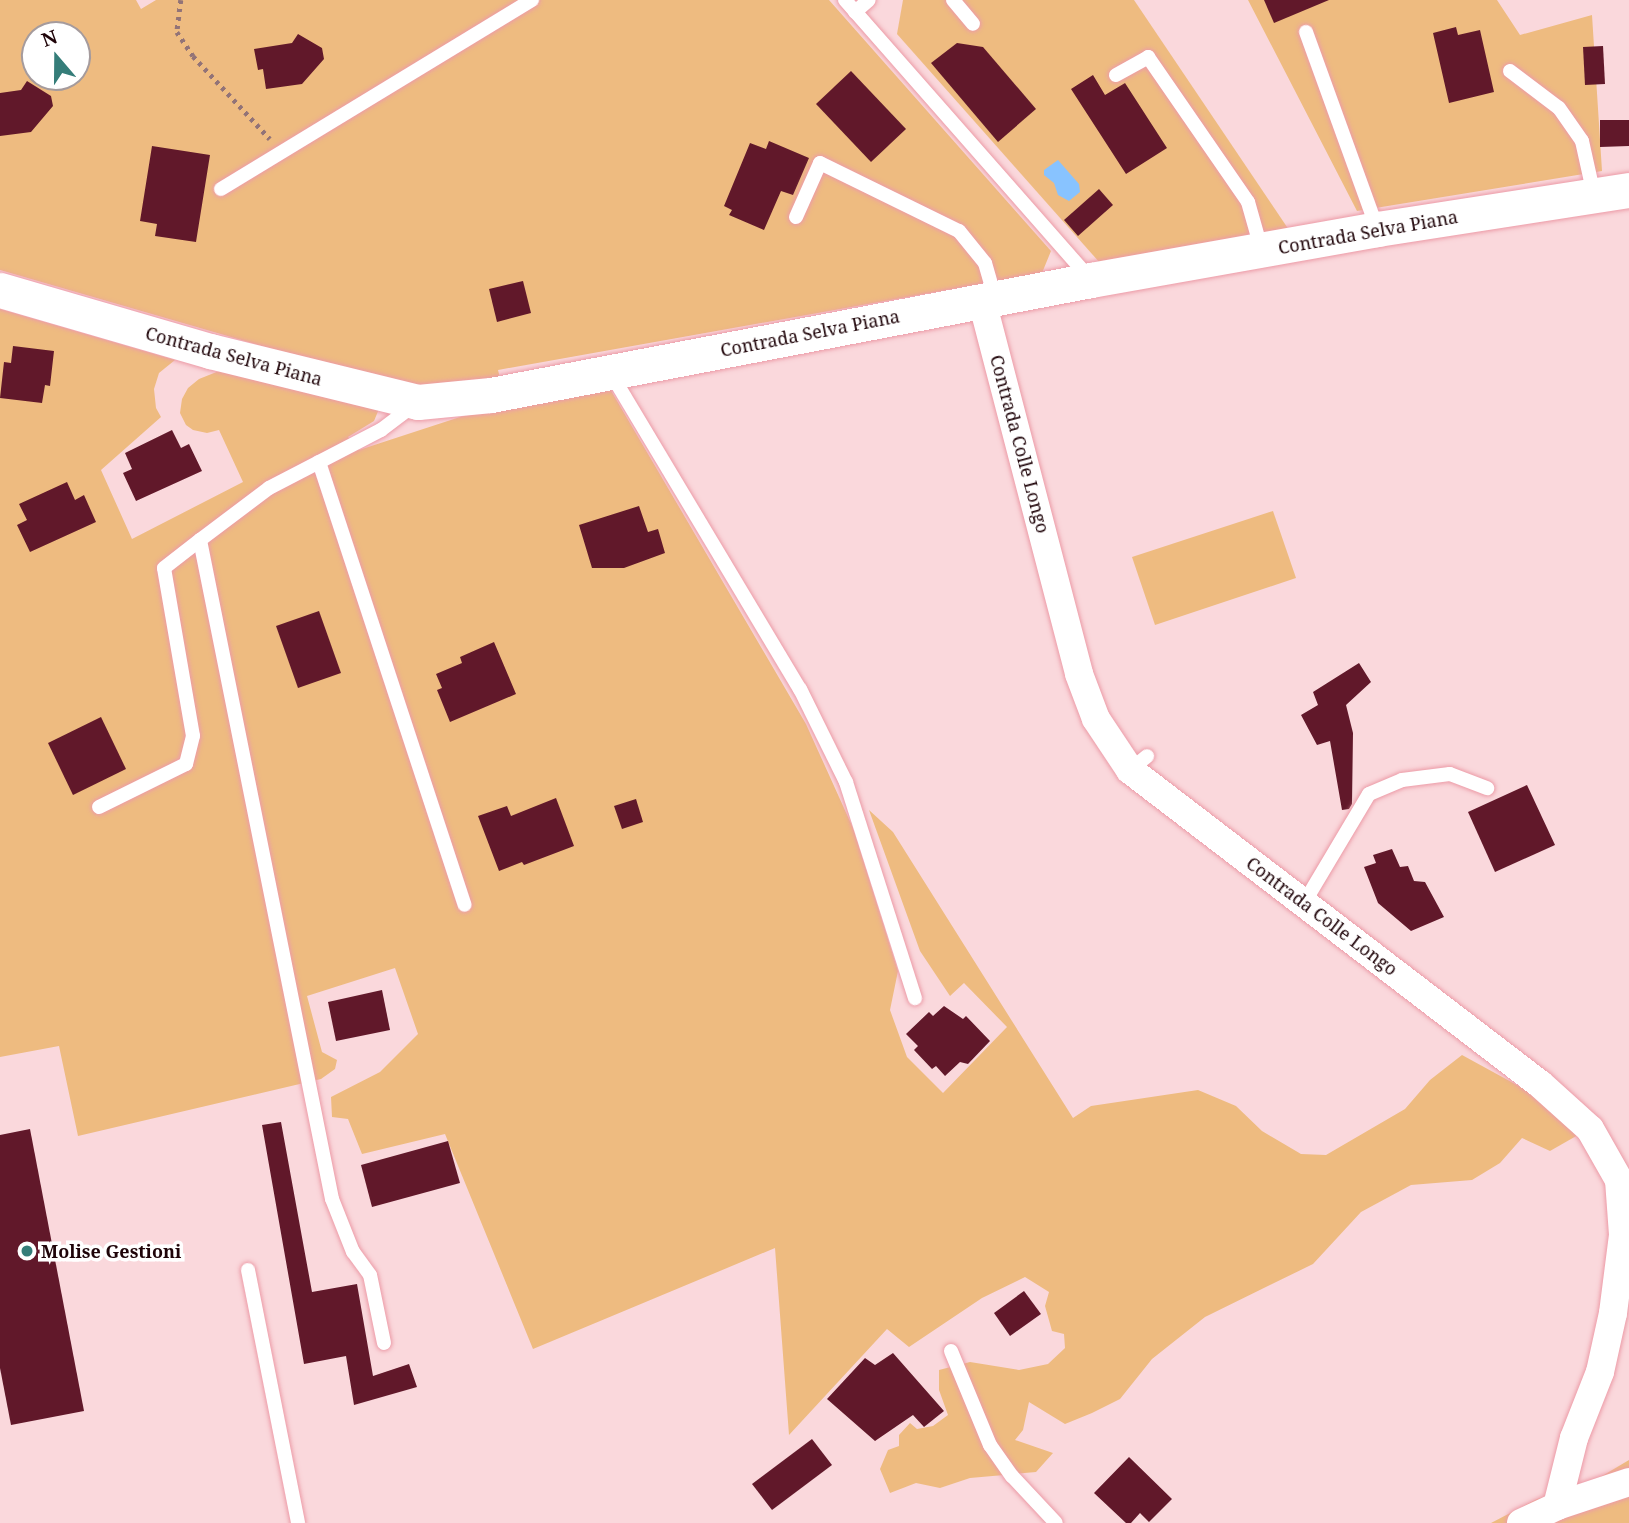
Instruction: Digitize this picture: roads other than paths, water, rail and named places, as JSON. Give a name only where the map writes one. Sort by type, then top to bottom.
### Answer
[{"type":"street","name":"Contrada Selva Piana","points":[[0,290],[210,351],[418,402],[491,395],[609,370],[1091,280],[1377,229],[1629,190]]},
{"type":"street","name":"Contrada Colle Longo","points":[[989,300],[1079,674],[1096,719],[1139,763],[1304,903],[1540,1084],[1590,1129],[1619,1180],[1623,1235],[1614,1312],[1600,1372],[1574,1438],[1557,1506]]},
{"type":"street","points":[[1521,1523],[1557,1506],[1629,1482]]},
{"type":"lane","points":[[221,189],[532,0]]},
{"type":"lane","points":[[845,0],[1091,280]]},
{"type":"lane","points":[[855,12],[869,0]]},
{"type":"lane","points":[[953,0],[973,24]]},
{"type":"lane","points":[[1306,32],[1377,229]]},
{"type":"lane","points":[[1116,75],[1148,57],[1248,202],[1262,250]]},
{"type":"lane","points":[[1510,71],[1559,108],[1582,141],[1594,195]]},
{"type":"lane","points":[[796,217],[820,163],[959,231],[985,263],[989,300]]},
{"type":"lane","points":[[609,370],[800,689],[846,782],[915,998]]},
{"type":"lane","points":[[100,807],[186,764],[193,736],[164,568],[270,488],[381,430],[418,402]]},
{"type":"lane","points":[[319,462],[465,905]]},
{"type":"lane","points":[[200,540],[332,1199],[354,1252],[370,1275],[384,1343]]},
{"type":"lane","points":[[1304,903],[1369,794],[1402,780],[1450,774],[1487,788]]},
{"type":"lane","points":[[248,1270],[298,1523]]},
{"type":"lane","points":[[951,1350],[989,1445],[1012,1476],[1056,1523]]},
{"type":"water","points":[[1058,160],[1079,184],[1080,192],[1069,201],[1058,195],[1054,183],[1044,175],[1044,170]]},
{"type":"place","name":"Molise Gestioni","points":[[27,1251]]}]
